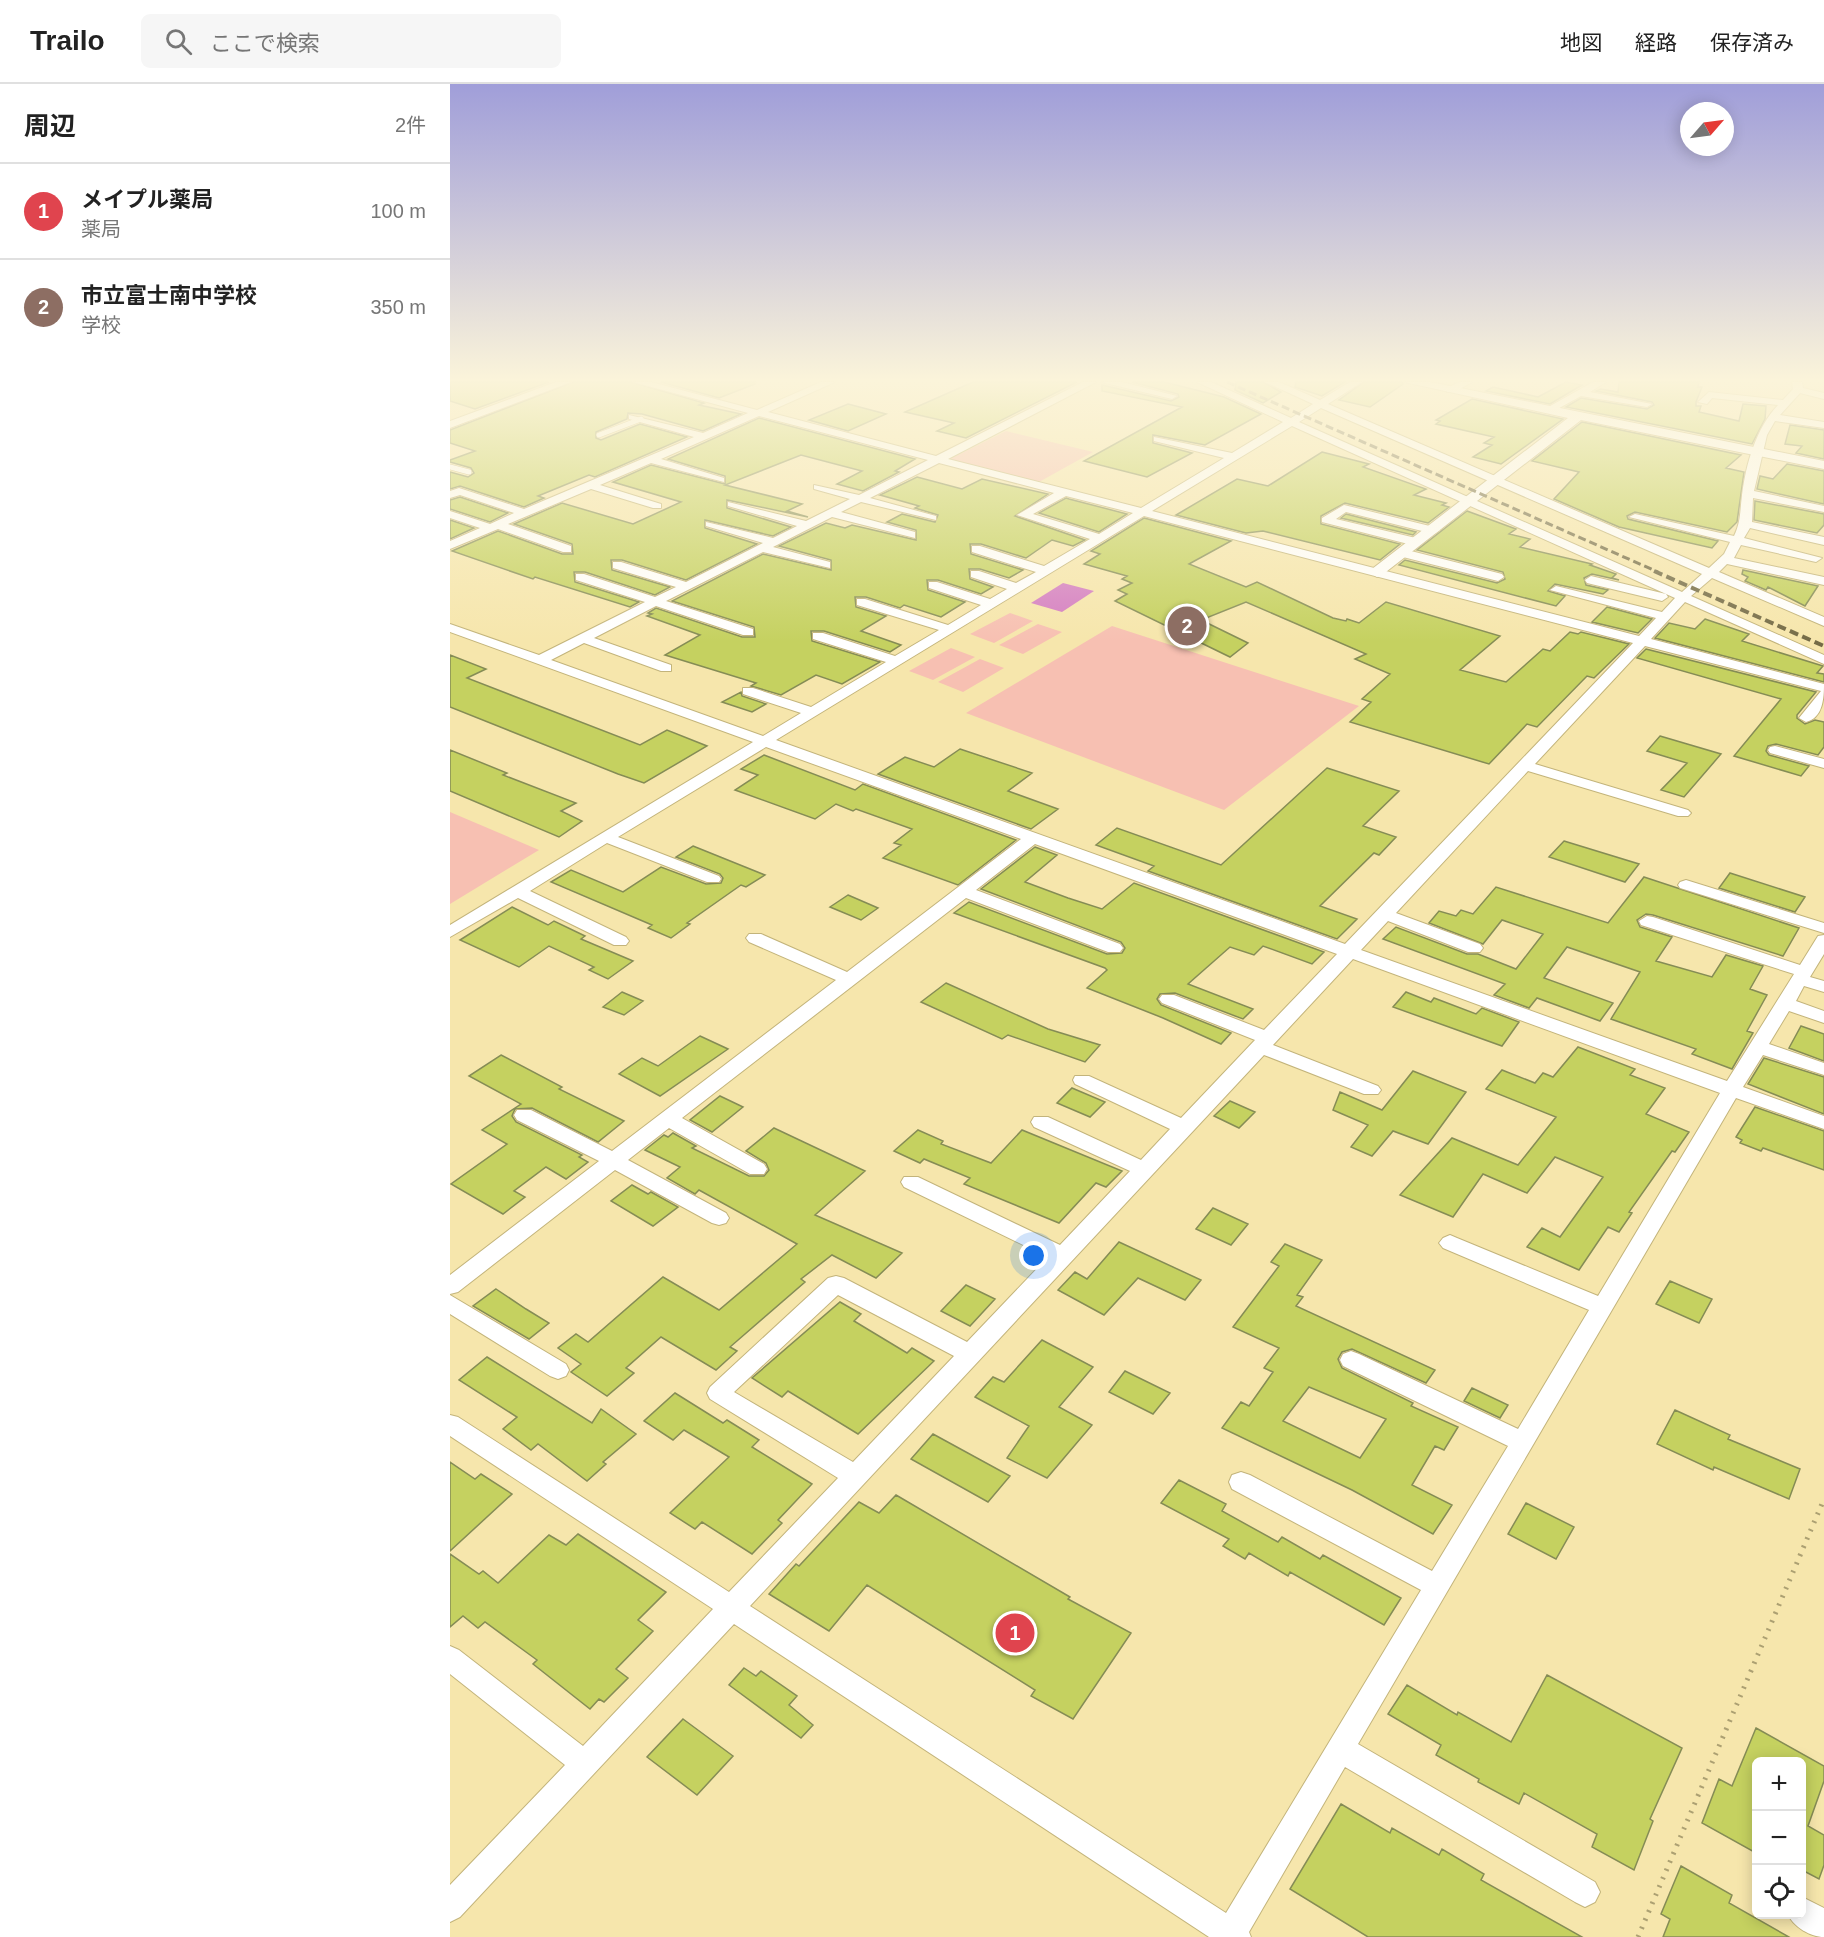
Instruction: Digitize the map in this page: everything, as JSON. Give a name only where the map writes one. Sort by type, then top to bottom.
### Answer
[{"type":"street","points":[[450,545],[629,468]]},
{"type":"street","points":[[682,468],[720,480]]},
{"type":"street","points":[[540,660],[921,468]]},
{"type":"street","points":[[972,468],[1824,688]]},
{"type":"street","points":[[450,932],[1214,468]]},
{"type":"street","points":[[1391,468],[1682,600],[1824,660]]},
{"type":"street","points":[[1465,468],[1824,622]]},
{"type":"street","points":[[1377,572],[1513,468]]},
{"type":"street","points":[[450,1907],[734,1608],[854,1475],[1186,1128],[1682,600],[1726,560],[1741,532],[1754,468]]},
{"type":"street","points":[[590,485],[657,506]]},
{"type":"street","points":[[818,487],[932,518]]},
{"type":"street","points":[[450,495],[459,491],[525,513]]},
{"type":"street","points":[[1064,492],[1023,516],[1101,538]]},
{"type":"street","points":[[1748,493],[1824,509]]},
{"type":"street","points":[[732,504],[807,525]]},
{"type":"street","points":[[1416,542],[1326,520],[1344,508],[1434,530]]},
{"type":"street","points":[[830,513],[911,535]]},
{"type":"street","points":[[450,514],[567,549]]},
{"type":"street","points":[[1635,518],[1824,541]]},
{"type":"street","points":[[710,524],[774,542]]},
{"type":"street","points":[[1741,532],[1816,558]]},
{"type":"street","points":[[762,548],[826,565]]},
{"type":"street","points":[[976,549],[1046,571]]},
{"type":"street","points":[[1403,553],[1498,577]]},
{"type":"street","points":[[1726,560],[1824,581]]},
{"type":"street","points":[[617,564],[687,586]]},
{"type":"street","points":[[975,574],[1018,588]]},
{"type":"street","points":[[580,577],[748,632]]},
{"type":"street","points":[[1591,580],[1682,600]]},
{"type":"street","points":[[933,585],[991,604]]},
{"type":"street","points":[[1556,590],[1666,617]]},
{"type":"street","points":[[861,602],[949,629]]},
{"type":"street","points":[[450,628],[1032,839],[1353,951],[1824,1123]]},
{"type":"street","points":[[818,636],[896,661]]},
{"type":"street","points":[[585,639],[666,669]]},
{"type":"street","points":[[748,691],[811,712]]},
{"type":"street","points":[[1806,718],[1824,695]]},
{"type":"street","points":[[1775,750],[1824,764]]},
{"type":"street","points":[[1527,766],[1683,813]]},
{"type":"street","points":[[605,837],[713,879]]},
{"type":"street","points":[[450,1286],[1032,839]]},
{"type":"street","points":[[1686,885],[1824,928]]},
{"type":"street","points":[[516,891],[620,941]]},
{"type":"street","points":[[963,891],[1114,948]]},
{"type":"street","points":[[1386,915],[1474,948]]},
{"type":"street","points":[[1647,921],[1802,975],[1824,987]]},
{"type":"street","points":[[755,938],[848,979]]},
{"type":"street","points":[[450,1424],[1232,1936],[1732,1089],[1824,940]]},
{"type":"street","points":[[1168,999],[1371,1090]]},
{"type":"street","points":[[1785,1003],[1824,1017]]},
{"type":"street","points":[[1759,1047],[1824,1069]]},
{"type":"street","points":[[1082,1080],[1186,1128]]},
{"type":"street","points":[[524,1115],[719,1218]]},
{"type":"street","points":[[667,1118],[757,1169]]},
{"type":"street","points":[[1041,1122],[1146,1170]]},
{"type":"street","points":[[911,1182],[1064,1256]]},
{"type":"street","points":[[1450,1244],[1604,1306]]},
{"type":"street","points":[[854,1475],[718,1393],[836,1284],[971,1355]]},
{"type":"street","points":[[450,1303],[558,1370]]},
{"type":"street","points":[[1351,1360],[1524,1443]]},
{"type":"street","points":[[1241,1482],[1438,1587]]},
{"type":"street","points":[[450,1658],[585,1764]]},
{"type":"street","points":[[1341,1749],[1585,1892]]},
{"type":"street","points":[[1806,1914],[1824,1925]]},
{"type":"lane","points":[[456,468],[469,472]]},
{"type":"path","points":[[1638,1937],[1824,1499]]},
{"type":"shaded area","points":[[987,468],[1063,468],[1039,482]]},
{"type":"shaded area","points":[[1063,583],[1094,591],[1062,612],[1031,603]]},
{"type":"shaded area","points":[[1010,613],[1033,621],[994,643],[970,634]]},
{"type":"shaded area","points":[[1038,624],[1062,632],[1023,654],[999,645]]},
{"type":"shaded area","points":[[1112,626],[1359,706],[1224,810],[966,713]]},
{"type":"shaded area","points":[[951,648],[975,657],[933,680],[909,671]]},
{"type":"shaded area","points":[[980,659],[1004,668],[963,692],[938,682]]},
{"type":"shaded area","points":[[450,812],[539,850],[450,904]]},
{"type":"building","points":[[471,468],[615,468],[595,477],[589,475],[538,496],[544,498],[524,507],[460,486],[450,489],[450,472],[468,477],[474,473]]},
{"type":"building","points":[[643,468],[665,468],[725,484],[725,476],[700,468],[767,468],[725,485],[802,504],[787,511],[808,517],[727,500],[727,508],[791,527],[773,536],[705,520],[705,528],[757,544],[686,580],[622,560],[611,560],[612,570],[670,587],[655,595],[585,572],[574,572],[575,582],[639,602],[630,607],[535,577],[533,579],[452,551],[498,531],[562,554],[573,554],[572,544],[514,524],[562,503],[633,524],[681,502],[613,482]]},
{"type":"building","points":[[852,468],[899,468],[895,471],[899,472],[863,491],[837,484],[862,471]]},
{"type":"building","points":[[1113,468],[1163,468],[1147,477]]},
{"type":"building","points":[[1296,468],[1367,468],[1426,489],[1414,495],[1446,503],[1442,505],[1449,507],[1428,523],[1345,503],[1321,516],[1321,524],[1400,544],[1380,560],[1263,531],[1246,533],[1176,515],[1237,479],[1268,486]]},
{"type":"building","points":[[1564,468],[1728,468],[1744,472],[1737,522],[1727,532],[1635,512],[1627,516],[1628,519],[1718,541],[1712,548],[1619,527],[1554,499],[1579,472]]},
{"type":"building","points":[[1783,468],[1824,471],[1824,504],[1757,489],[1760,476],[1773,479]]},
{"type":"building","points":[[917,477],[962,489],[982,479],[1048,494],[1015,516],[1085,540],[1073,546],[1052,540],[1026,558],[981,544],[970,544],[971,554],[1023,570],[1009,578],[980,569],[969,569],[970,579],[993,587],[981,594],[938,580],[927,580],[928,590],[965,602],[941,617],[904,605],[900,608],[866,597],[855,597],[856,607],[886,616],[861,631],[901,645],[890,652],[824,631],[811,631],[812,641],[880,662],[842,684],[816,675],[781,695],[751,686],[756,683],[665,655],[700,635],[647,616],[652,614],[648,613],[656,608],[742,637],[755,637],[754,627],[672,601],[763,554],[831,570],[831,560],[779,546],[826,523],[845,528],[852,525],[916,540],[916,530],[887,522],[902,514],[935,522],[938,515],[915,508],[919,506],[880,495]]},
{"type":"building","points":[[460,497],[508,513],[490,522],[450,509],[450,500]]},
{"type":"building","points":[[1066,498],[1127,514],[1099,532],[1039,513]]},
{"type":"building","points":[[1755,501],[1824,514],[1824,525],[1817,533],[1754,520]]},
{"type":"building","points":[[1467,511],[1516,529],[1509,534],[1530,539],[1520,547],[1592,564],[1590,565],[1616,574],[1612,578],[1619,580],[1592,574],[1584,578],[1586,585],[1608,590],[1603,594],[1555,584],[1548,591],[1565,596],[1556,606],[1399,565],[1405,560],[1497,583],[1505,579],[1503,572],[1417,550]]},
{"type":"building","points":[[1346,514],[1416,532],[1413,535],[1341,518]]},
{"type":"building","points":[[1144,518],[1231,541],[1189,564],[1246,587],[1257,582],[1333,618],[1359,623],[1386,602],[1500,636],[1460,670],[1506,682],[1543,649],[1550,651],[1570,632],[1578,634],[1581,632],[1629,644],[1594,678],[1587,676],[1537,727],[1527,724],[1489,764],[1350,722],[1371,702],[1362,699],[1390,674],[1355,659],[1366,654],[1246,602],[1201,620],[1248,643],[1230,657],[1115,601],[1127,594],[1118,590],[1132,583],[1122,579],[1127,576],[1084,564],[1100,554],[1091,551]]},
{"type":"building","points":[[450,520],[474,528],[450,539]]},
{"type":"building","points":[[1743,570],[1818,586],[1805,606],[1768,587],[1766,590],[1745,581],[1748,577],[1742,574]]},
{"type":"building","points":[[1607,607],[1652,619],[1638,633],[1592,622]]},
{"type":"building","points":[[1705,619],[1749,634],[1742,641],[1823,666],[1817,673],[1824,674],[1824,682],[1655,638],[1669,623],[1695,629]]},
{"type":"building","points":[[1646,649],[1816,692],[1797,718],[1805,724],[1815,720],[1824,722],[1824,747],[1818,755],[1776,744],[1768,746],[1766,751],[1769,755],[1809,766],[1801,776],[1734,756],[1781,699],[1637,658]]},
{"type":"building","points":[[450,655],[486,669],[467,678],[640,745],[667,730],[707,746],[644,783],[618,774],[450,707]]},
{"type":"building","points":[[741,692],[742,696],[766,704],[752,712],[722,702]]},
{"type":"building","points":[[1660,736],[1721,754],[1684,797],[1661,790],[1687,763],[1647,751]]},
{"type":"building","points":[[960,749],[1032,773],[1008,791],[1058,809],[1031,829],[878,774],[905,757],[934,767]]},
{"type":"building","points":[[450,750],[507,773],[503,775],[576,803],[561,811],[582,821],[559,837],[450,791]]},
{"type":"building","points":[[764,755],[855,790],[863,784],[1016,840],[958,885],[883,858],[901,845],[894,843],[912,829],[836,804],[815,819],[735,790],[758,775],[741,769]]},
{"type":"building","points":[[1327,768],[1399,791],[1363,826],[1396,837],[1379,855],[1374,853],[1320,906],[1357,919],[1337,939],[1148,871],[1154,866],[1096,845],[1117,828],[1221,865]]},
{"type":"building","points":[[1564,841],[1639,864],[1625,882],[1549,857]]},
{"type":"building","points":[[693,846],[765,875],[746,887],[741,885],[687,923],[690,924],[671,938],[648,928],[652,925],[551,882],[571,870],[623,892],[661,867],[706,884],[721,883],[723,878],[720,874],[676,857]]},
{"type":"building","points":[[1035,847],[1057,855],[1025,882],[1068,898],[1102,909],[1134,883],[1324,952],[1312,964],[1263,946],[1254,955],[1230,947],[1188,984],[1253,1009],[1243,1019],[1175,993],[1160,994],[1157,999],[1161,1005],[1231,1033],[1221,1044],[1087,988],[1107,970],[1105,968],[954,913],[969,902],[1107,954],[1122,953],[1125,948],[1121,942],[981,889]]},
{"type":"building","points":[[1730,873],[1805,897],[1795,912],[1719,888]]},
{"type":"building","points":[[1644,877],[1799,928],[1783,956],[1653,915],[1646,914],[1637,920],[1640,927],[1672,937],[1656,961],[1712,977],[1726,955],[1763,966],[1750,989],[1767,995],[1747,1031],[1753,1033],[1732,1069],[1692,1054],[1696,1049],[1611,1019],[1640,972],[1567,947],[1544,978],[1613,1003],[1600,1021],[1537,998],[1529,1008],[1494,995],[1505,984],[1383,939],[1396,927],[1467,954],[1478,954],[1516,969],[1543,934],[1502,920],[1483,944],[1429,923],[1439,911],[1456,916],[1461,910],[1473,914],[1496,887],[1608,923]]},
{"type":"building","points":[[848,895],[878,908],[861,920],[830,907]]},
{"type":"building","points":[[512,907],[548,925],[554,921],[585,936],[581,939],[633,961],[608,979],[589,970],[594,967],[549,946],[519,967],[460,940]]},
{"type":"building","points":[[946,983],[1048,1029],[1100,1045],[1085,1062],[1008,1035],[1002,1039],[921,1002]]},
{"type":"building","points":[[622,992],[643,1001],[624,1015],[603,1007]]},
{"type":"building","points":[[1406,992],[1431,1002],[1434,998],[1476,1014],[1482,1008],[1519,1022],[1502,1046],[1393,1007]]},
{"type":"building","points":[[1801,1026],[1824,1034],[1824,1061],[1789,1048]]},
{"type":"building","points":[[700,1036],[728,1049],[660,1096],[619,1074],[642,1058],[658,1066]]},
{"type":"building","points":[[1578,1047],[1635,1069],[1630,1075],[1665,1088],[1646,1114],[1689,1132],[1675,1152],[1672,1151],[1629,1212],[1632,1213],[1619,1232],[1608,1227],[1579,1270],[1527,1247],[1542,1228],[1560,1237],[1603,1177],[1555,1157],[1527,1193],[1483,1174],[1453,1217],[1400,1195],[1452,1138],[1518,1165],[1556,1117],[1486,1089],[1502,1070],[1535,1083],[1543,1073],[1553,1077]]},
{"type":"building","points":[[501,1055],[562,1087],[559,1089],[624,1121],[598,1142],[532,1108],[515,1109],[512,1116],[516,1122],[582,1155],[579,1157],[588,1162],[566,1179],[546,1167],[514,1191],[525,1197],[503,1214],[451,1184],[507,1144],[482,1130],[521,1104],[469,1076]]},
{"type":"building","points":[[1764,1058],[1824,1077],[1824,1114],[1748,1084]]},
{"type":"building","points":[[1413,1071],[1466,1092],[1428,1144],[1393,1131],[1372,1156],[1351,1147],[1368,1125],[1333,1110],[1340,1092],[1382,1110]]},
{"type":"building","points":[[1072,1088],[1105,1102],[1090,1117],[1057,1103]]},
{"type":"building","points":[[720,1096],[743,1107],[712,1132],[690,1120]]},
{"type":"building","points":[[1230,1101],[1255,1112],[1239,1128],[1214,1116]]},
{"type":"building","points":[[1755,1107],[1824,1131],[1824,1170],[1763,1148],[1761,1151],[1740,1143],[1742,1140],[1736,1137]]},
{"type":"building","points":[[774,1128],[865,1171],[815,1215],[902,1253],[876,1278],[832,1255],[801,1279],[805,1282],[730,1347],[737,1351],[716,1370],[661,1337],[626,1368],[634,1373],[607,1396],[571,1372],[581,1364],[558,1348],[576,1334],[588,1342],[663,1277],[719,1310],[797,1244],[699,1190],[695,1194],[667,1178],[680,1167],[645,1150],[664,1135],[668,1137],[673,1133],[696,1146],[692,1148],[749,1176],[764,1176],[769,1170],[766,1163],[746,1151]]},
{"type":"building","points":[[918,1130],[943,1141],[941,1144],[991,1163],[1022,1130],[1122,1171],[1106,1187],[1096,1183],[1059,1223],[964,1184],[970,1178],[924,1159],[920,1163],[894,1151]]},
{"type":"building","points":[[632,1185],[648,1194],[651,1192],[678,1207],[653,1226],[611,1201]]},
{"type":"building","points":[[1213,1208],[1248,1224],[1231,1245],[1196,1229]]},
{"type":"building","points":[[1119,1242],[1201,1280],[1185,1300],[1138,1278],[1104,1315],[1058,1290],[1075,1272],[1087,1279]]},
{"type":"building","points":[[1285,1244],[1322,1260],[1297,1295],[1303,1297],[1296,1306],[1435,1370],[1426,1383],[1352,1349],[1342,1352],[1338,1359],[1342,1368],[1413,1403],[1411,1406],[1458,1427],[1444,1450],[1435,1446],[1412,1485],[1452,1505],[1433,1534],[1352,1490],[1222,1428],[1241,1402],[1249,1406],[1273,1372],[1264,1368],[1279,1348],[1233,1327],[1279,1266],[1271,1262]],"holes":[[[1309,1387],[1386,1419],[1360,1458],[1283,1421]]]},
{"type":"building","points":[[1670,1281],[1712,1299],[1699,1323],[1656,1304]]},
{"type":"building","points":[[966,1285],[995,1299],[970,1326],[941,1311]]},
{"type":"building","points":[[496,1289],[549,1323],[529,1339],[473,1306]]},
{"type":"building","points":[[840,1302],[861,1314],[854,1321],[907,1353],[912,1348],[934,1361],[858,1434],[788,1391],[782,1397],[752,1378]]},
{"type":"building","points":[[1042,1340],[1093,1367],[1059,1407],[1092,1425],[1047,1478],[1007,1458],[1029,1426],[975,1397],[993,1377],[1004,1382]]},
{"type":"building","points":[[487,1357],[592,1423],[601,1409],[636,1434],[603,1462],[606,1464],[587,1481],[538,1444],[531,1450],[503,1429],[517,1417],[459,1380]]},
{"type":"building","points":[[1125,1371],[1170,1393],[1153,1414],[1109,1392]]},
{"type":"building","points":[[1472,1388],[1508,1405],[1500,1418],[1464,1401]]},
{"type":"building","points":[[675,1393],[723,1423],[727,1420],[759,1440],[752,1447],[812,1484],[778,1520],[782,1523],[752,1554],[702,1522],[695,1529],[670,1513],[729,1457],[684,1430],[673,1440],[644,1421]]},
{"type":"building","points":[[1675,1410],[1730,1435],[1728,1439],[1800,1469],[1789,1499],[1714,1467],[1713,1470],[1657,1444]]},
{"type":"building","points":[[933,1434],[1010,1476],[988,1502],[911,1459]]},
{"type":"building","points":[[450,1462],[475,1479],[481,1474],[512,1494],[450,1551]]},
{"type":"building","points":[[1179,1480],[1226,1504],[1222,1511],[1278,1542],[1282,1537],[1320,1559],[1323,1555],[1401,1598],[1384,1625],[1290,1572],[1288,1576],[1249,1553],[1245,1559],[1223,1546],[1229,1539],[1161,1503]]},
{"type":"building","points":[[896,1495],[1070,1597],[1068,1599],[1131,1633],[1073,1719],[1031,1696],[1035,1690],[867,1585],[829,1631],[769,1594],[796,1564],[799,1566],[859,1502],[879,1513]]},
{"type":"building","points":[[1526,1503],[1574,1527],[1556,1559],[1508,1534]]},
{"type":"building","points":[[578,1534],[666,1592],[638,1620],[653,1631],[616,1669],[628,1678],[604,1702],[599,1699],[590,1709],[533,1664],[537,1660],[485,1622],[478,1628],[463,1616],[450,1627],[450,1554],[479,1574],[483,1571],[498,1583],[549,1535],[566,1545]]},
{"type":"building","points":[[744,1668],[756,1676],[761,1671],[797,1696],[789,1705],[813,1725],[801,1738],[729,1685]]},
{"type":"building","points":[[1547,1675],[1682,1748],[1650,1819],[1653,1821],[1634,1870],[1592,1847],[1597,1834],[1524,1793],[1519,1804],[1478,1782],[1479,1779],[1436,1755],[1441,1745],[1388,1714],[1407,1685],[1457,1715],[1458,1712],[1511,1742]]},
{"type":"building","points":[[683,1719],[733,1756],[697,1795],[647,1757]]},
{"type":"building","points":[[1756,1728],[1824,1766],[1824,1781],[1808,1826],[1824,1835],[1824,1865],[1819,1879],[1806,1872],[1806,1757],[1752,1757],[1752,1851],[1702,1823],[1719,1779],[1732,1786]]},
{"type":"building","points":[[1341,1804],[1390,1833],[1392,1828],[1439,1855],[1442,1849],[1484,1874],[1481,1880],[1582,1937],[1368,1937],[1290,1889]]},
{"type":"building","points":[[1681,1866],[1732,1895],[1729,1903],[1752,1916],[1752,1919],[1757,1919],[1789,1937],[1663,1937],[1670,1919],[1661,1914]]},
{"type":"railway","points":[[1423,468],[1658,572]]},
{"type":"railway","points":[[1654,571],[1824,646]]},
{"type":"place","name":"市立富士南中学校","points":[[1187,626]]},
{"type":"place","name":"メイプル薬局","points":[[1015,1633]]}]
